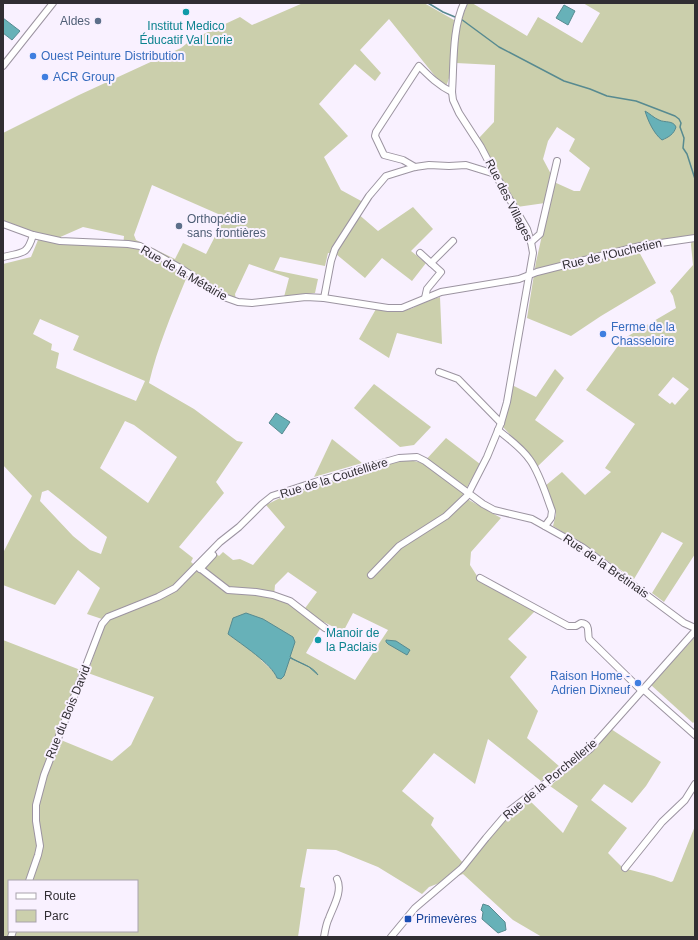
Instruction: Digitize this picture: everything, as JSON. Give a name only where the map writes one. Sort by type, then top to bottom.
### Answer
[{"type":"street","points":[[3,66],[53,3]]},
{"type":"street","name":"Rue des Villages","points":[[371,575],[399,546],[446,516],[460,504],[469,492],[501,423],[507,402],[533,253],[526,229],[481,147],[459,113],[453,100],[452,92],[456,28],[464,3]]},
{"type":"street","points":[[415,167],[403,160],[384,155],[375,136],[376,132],[419,66],[431,78],[452,92]]},
{"type":"street","points":[[531,242],[540,234],[557,161]]},
{"type":"street","points":[[324,298],[329,266],[335,249],[369,196],[386,176],[415,167],[429,165],[466,165],[495,174]]},
{"type":"street","name":"Rue de la Métairie","points":[[3,224],[33,235],[60,241],[128,244],[140,246],[182,269],[224,297],[238,302],[252,303],[306,297],[324,298],[374,307],[402,308],[441,292],[519,279],[529,275]]},
{"type":"street","points":[[3,257],[28,249],[33,235]]},
{"type":"street","name":"Rue de l'Ouchetien","points":[[529,275],[640,246],[695,238]]},
{"type":"street","points":[[431,263],[453,241]]},
{"type":"street","points":[[420,253],[441,272],[427,289],[425,298]]},
{"type":"street","points":[[439,372],[458,379],[501,423]]},
{"type":"street","points":[[498,430],[525,454],[534,467],[552,511],[551,518],[546,526]]},
{"type":"street","name":"Rue de la Coutellière","points":[[175,588],[199,567],[220,542],[239,527],[272,496],[311,483],[398,458],[417,457],[469,492]]},
{"type":"street","name":"Rue de la Brétinais","points":[[469,492],[483,504],[494,510],[527,517],[582,546],[695,630]]},
{"type":"street","points":[[213,555],[199,567],[228,590],[273,595],[290,601],[325,628]]},
{"type":"street","points":[[480,578],[568,626],[576,626],[581,623],[585,624],[588,627],[588,639],[643,690],[695,735]]},
{"type":"street","name":"Rue du Bois David","points":[[29,880],[40,846],[36,821],[36,805],[44,775],[102,624],[108,617],[158,597],[175,588]]},
{"type":"street","name":"Rue de la Porchellerie","points":[[391,937],[415,908],[451,878],[471,858],[509,811],[590,749],[695,630]]},
{"type":"street","points":[[625,868],[662,822],[685,800],[695,784]]},
{"type":"street","points":[[324,937],[328,919],[337,899],[339,883],[337,879]]},
{"type":"green space","points":[[303,3],[424,3],[454,20],[451,72],[446,87],[439,81],[389,19],[360,50],[381,73],[375,81],[355,64],[319,104],[348,136],[324,157],[341,190],[363,202],[357,213],[378,231],[413,207],[433,229],[411,251],[426,263],[412,281],[382,258],[365,278],[336,254],[328,253],[325,266],[280,257],[274,270],[318,279],[315,293],[284,297],[289,278],[249,264],[235,294],[237,305],[186,279],[170,318],[149,383],[194,409],[237,441],[243,442],[216,482],[224,493],[179,547],[193,558],[191,562],[199,569],[214,552],[219,556],[223,552],[233,560],[240,559],[253,565],[285,527],[266,505],[286,495],[309,487],[391,463],[409,460],[423,463],[446,438],[480,464],[462,496],[501,518],[471,552],[470,565],[479,579],[535,611],[508,639],[527,657],[510,677],[538,711],[527,738],[560,767],[541,781],[488,739],[475,784],[434,753],[402,791],[434,818],[431,825],[463,863],[478,843],[529,800],[563,833],[578,806],[550,786],[583,758],[611,729],[661,762],[646,786],[632,803],[604,784],[591,800],[627,828],[608,853],[623,868],[671,882],[673,881],[695,826],[695,937],[542,937],[513,920],[463,874],[429,887],[422,894],[378,867],[336,850],[307,849],[300,887],[305,888],[298,937],[3,937],[3,640],[83,671],[56,738],[112,761],[131,745],[154,697],[88,673],[104,624],[102,619],[87,614],[100,588],[78,570],[55,605],[3,585],[3,553],[32,496],[3,465],[3,264],[31,257],[38,240],[64,244],[123,247],[124,236],[83,227],[58,238],[18,227],[3,220],[3,133],[79,95],[181,48],[191,40],[240,17],[252,25]],"holes":[[[152,185],[225,217],[206,254],[183,243],[175,259],[136,240],[134,235]],[[40,319],[79,336],[73,350],[145,381],[136,401],[56,368],[59,353],[51,350],[52,344],[33,334]],[[125,421],[134,425],[177,457],[148,503],[100,468]],[[48,490],[107,537],[101,554],[90,550],[73,536],[40,501],[42,492]],[[288,572],[317,592],[303,611],[274,596],[275,585]],[[353,613],[388,630],[355,680],[306,653],[324,622],[343,632]],[[260,659],[285,672],[284,676],[277,678],[275,673]]]},
{"type":"green space","points":[[468,3],[472,3],[527,36],[538,17],[582,43],[600,13],[583,3],[695,3],[695,554],[664,602],[652,593],[683,543],[662,532],[634,579],[553,526],[556,514],[545,486],[562,472],[585,495],[611,472],[605,468],[635,424],[586,390],[623,339],[676,308],[670,291],[693,265],[691,245],[692,235],[636,243],[638,250],[656,283],[571,336],[527,318],[536,262],[554,182],[574,191],[580,191],[590,168],[569,151],[575,139],[557,127],[548,141],[543,159],[552,176],[545,203],[517,207],[479,138],[494,122],[495,65],[456,63],[460,22]],"holes":[[[673,377],[689,389],[675,405],[672,402],[670,404],[658,395]]]},
{"type":"green space","points":[[440,297],[442,344],[397,333],[389,358],[359,339],[376,309],[402,311],[413,308],[425,301]]},
{"type":"green space","points":[[555,369],[564,378],[535,420],[564,441],[537,467],[503,427],[512,385],[536,397]]},
{"type":"green space","points":[[374,384],[431,427],[414,445],[400,447],[354,408]]},
{"type":"green space","points":[[332,439],[362,463],[314,477]]},
{"type":"green space","points":[[695,637],[695,721],[693,723],[651,685]]},
{"type":"water","points":[[564,5],[575,11],[568,25],[556,18]]},
{"type":"water","points":[[3,18],[20,31],[12,40],[3,33]]},
{"type":"water","points":[[645,111],[661,121],[673,123],[676,127],[674,132],[662,140],[656,134]]},
{"type":"water","points":[[276,413],[290,422],[282,434],[269,423]]},
{"type":"water","points":[[246,613],[263,619],[293,637],[295,642],[290,657],[309,667],[290,658],[284,676],[281,679],[277,678],[274,672],[263,661],[228,634],[233,618]]},
{"type":"water","points":[[386,640],[396,641],[410,650],[407,655],[388,644]]},
{"type":"water","points":[[483,904],[489,906],[505,922],[506,930],[498,933],[482,919],[483,912],[481,910]]},
{"type":"waterway","points":[[428,3],[455,17]]},
{"type":"waterway","points":[[461,19],[499,47],[564,81],[607,96],[636,101],[675,116],[681,123],[680,127],[684,138],[683,148],[687,154],[695,179]]},
{"type":"place","name":"Institut Medico Éducatif Val Lorie","points":[[186,12]]},
{"type":"place","name":"Aldes","points":[[98,21]]},
{"type":"place","name":"Ouest Peinture Distribution","points":[[33,56]]},
{"type":"place","name":"ACR Group","points":[[45,77]]},
{"type":"place","name":"Orthopédie sans frontières","points":[[179,226]]},
{"type":"place","name":"Ferme de la Chasseloire","points":[[603,334]]},
{"type":"place","name":"Manoir de la Paclais","points":[[318,640]]},
{"type":"place","name":"Raison Home - Adrien Dixneuf","points":[[638,683]]},
{"type":"place","name":"Primevères","points":[[408,919]]}]
